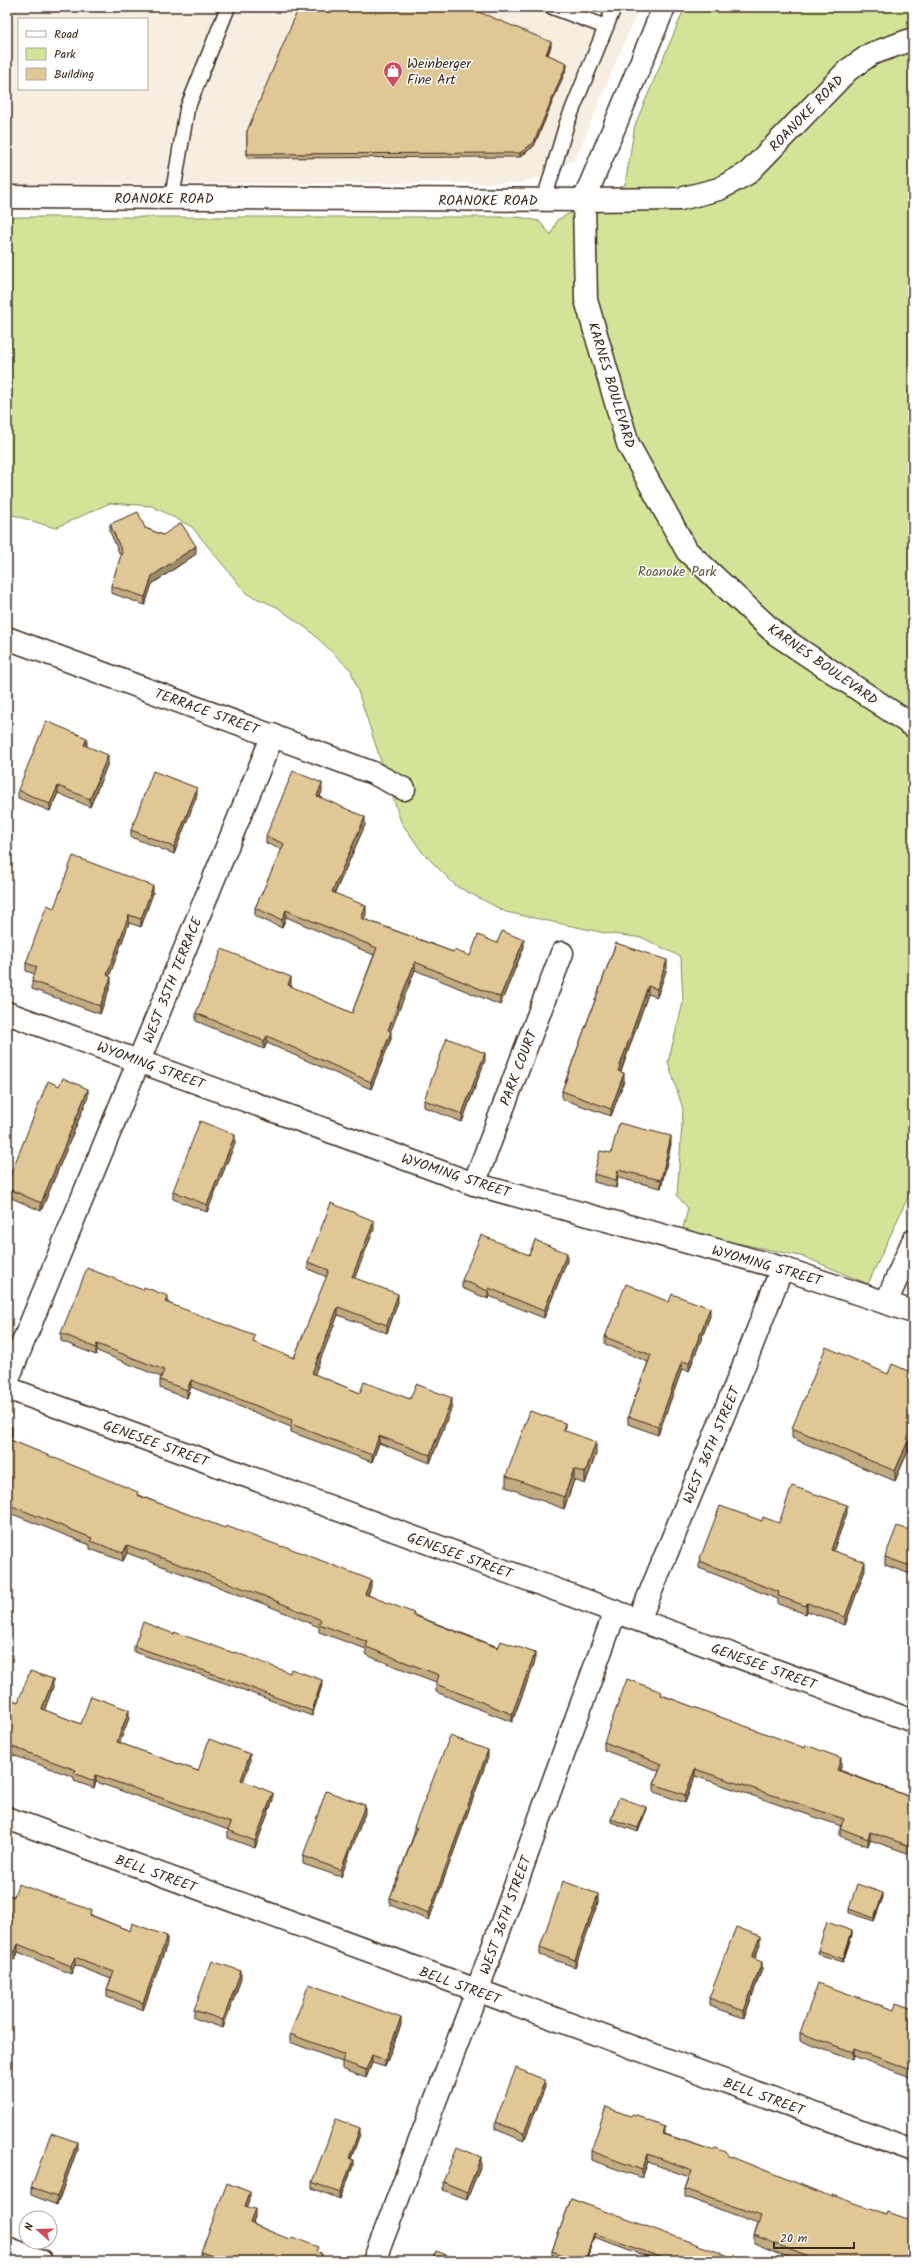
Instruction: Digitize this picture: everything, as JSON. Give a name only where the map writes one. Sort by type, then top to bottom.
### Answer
[{"type":"street","name":"KARNES BOULEVARD","points":[[664,7],[584,200],[586,300],[628,444],[687,551],[776,634],[913,726]]},
{"type":"street","name":"ROANOKE ROAD","points":[[7,197],[544,200],[680,199],[719,189],[748,173],[848,70],[871,54],[913,39]]},
{"type":"street","name":"TERRACE STREET","points":[[7,638],[273,735],[372,773],[404,789]]},
{"type":"street","name":"WEST 35TH TERRACE","points":[[7,1381],[273,735]]},
{"type":"street","name":"PARK COURT","points":[[474,1184],[562,953]]},
{"type":"street","name":"WYOMING STREET","points":[[7,1013],[474,1184],[782,1268],[913,1312]]},
{"type":"street","points":[[886,1303],[913,1241]]},
{"type":"street","name":"WEST 36TH STREET","points":[[639,1620],[744,1365],[782,1268]]},
{"type":"street","name":"GENESEE STREET","points":[[7,1388],[913,1721]]},
{"type":"street","name":"WEST 36TH STREET","points":[[374,2261],[477,1991],[615,1612]]},
{"type":"street","name":"BELL STREET","points":[[7,1818],[913,2150]]},
{"type":"street","points":[[7,2248],[41,2261]]},
{"type":"lane","points":[[172,198],[187,108],[228,7]]},
{"type":"lane","points":[[552,7],[606,27]]},
{"type":"lane","points":[[544,200],[567,123],[614,7]]},
{"type":"shaded area","points":[[7,7],[639,7],[576,158],[549,175],[519,183],[7,184]]},
{"type":"green space","name":"Roanoke Park","points":[[685,7],[913,7],[913,1186],[868,1284],[805,1257],[682,1232],[688,1208],[677,1196],[683,1109],[668,1062],[683,1003],[681,957],[643,938],[605,933],[506,912],[456,886],[423,853],[401,822],[351,670],[310,631],[277,607],[247,594],[192,527],[152,506],[110,503],[55,528],[13,515],[7,510],[7,217],[518,217],[539,221],[551,235],[557,220],[625,185],[635,125]]},
{"type":"building","points":[[299,7],[467,7],[551,42],[546,54],[567,63],[534,142],[520,153],[247,154],[247,131]]},
{"type":"building","points":[[138,512],[145,528],[163,535],[181,523],[196,546],[152,576],[145,597],[111,586],[122,552],[110,524]]},
{"type":"building","points":[[46,721],[87,738],[84,745],[108,755],[90,799],[58,786],[50,804],[18,790]]},
{"type":"building","points":[[153,771],[197,788],[174,847],[131,830]]},
{"type":"building","points":[[293,771],[322,783],[317,796],[365,817],[332,892],[366,906],[361,918],[453,952],[454,950],[470,956],[478,935],[497,943],[502,931],[524,940],[500,997],[415,962],[388,1030],[391,1032],[371,1082],[267,1036],[264,1041],[196,1013],[222,949],[291,977],[288,985],[352,1013],[377,948],[286,910],[282,920],[255,908],[284,844],[266,836]]},
{"type":"building","points":[[73,856],[153,886],[141,919],[129,915],[107,975],[111,977],[100,1006],[32,981],[37,967],[26,963],[47,905],[54,908]]},
{"type":"building","points":[[616,943],[667,960],[657,989],[648,986],[618,1071],[624,1073],[611,1109],[562,1091]]},
{"type":"building","points":[[447,1038],[485,1053],[462,1114],[424,1100]]},
{"type":"building","points":[[63,1078],[88,1089],[41,1203],[7,1188],[7,1183],[48,1081],[59,1086]]},
{"type":"building","points":[[200,1121],[235,1135],[207,1205],[173,1191]]},
{"type":"building","points":[[619,1123],[671,1136],[661,1180],[618,1170],[616,1180],[594,1174],[600,1151],[611,1153]]},
{"type":"building","points":[[331,1203],[374,1221],[352,1277],[398,1294],[387,1325],[338,1307],[312,1373],[360,1393],[364,1382],[410,1399],[416,1384],[452,1398],[430,1455],[379,1436],[372,1455],[291,1424],[292,1420],[191,1380],[187,1390],[160,1380],[164,1370],[97,1344],[96,1348],[61,1333],[87,1268],[143,1290],[144,1287],[168,1296],[165,1302],[255,1336],[253,1342],[294,1358],[329,1270],[308,1262]]},
{"type":"building","points":[[481,1235],[529,1255],[535,1240],[567,1253],[544,1311],[489,1288],[488,1291],[462,1280]]},
{"type":"building","points":[[626,1284],[669,1302],[672,1294],[710,1308],[689,1363],[682,1361],[658,1427],[628,1416],[651,1355],[605,1337]]},
{"type":"building","points":[[826,1347],[888,1374],[892,1364],[913,1373],[913,1443],[908,1441],[895,1471],[792,1428]]},
{"type":"building","points":[[530,1411],[565,1423],[563,1430],[596,1442],[585,1473],[574,1469],[564,1497],[506,1476]]},
{"type":"building","points":[[7,1425],[12,1427],[8,1439],[138,1492],[137,1495],[225,1528],[226,1526],[283,1547],[284,1546],[371,1580],[365,1594],[414,1613],[413,1615],[498,1648],[501,1641],[535,1653],[512,1714],[436,1684],[439,1675],[366,1647],[368,1642],[319,1624],[321,1620],[264,1596],[127,1545],[123,1553],[90,1541],[92,1538],[7,1504]]},
{"type":"building","points":[[792,1486],[847,1505],[831,1550],[865,1562],[845,1617],[807,1603],[806,1606],[778,1596],[779,1592],[699,1561],[720,1506],[762,1521],[763,1517],[779,1523]]},
{"type":"building","points":[[897,1526],[913,1531],[913,1567],[885,1557]]},
{"type":"building","points":[[143,1622],[174,1634],[174,1632],[234,1653],[235,1652],[290,1673],[291,1669],[322,1680],[312,1711],[134,1646]]},
{"type":"building","points":[[30,1671],[53,1679],[42,1709],[81,1724],[91,1696],[129,1710],[117,1742],[198,1771],[209,1739],[250,1754],[241,1780],[273,1793],[255,1841],[228,1830],[231,1823],[96,1775],[94,1781],[74,1773],[76,1770],[7,1745],[7,1698],[18,1702]]},
{"type":"building","points":[[627,1679],[662,1692],[661,1695],[715,1715],[805,1748],[806,1745],[841,1758],[837,1770],[913,1798],[913,1847],[870,1832],[868,1839],[840,1828],[844,1819],[695,1769],[685,1795],[654,1784],[662,1764],[604,1742]]},
{"type":"building","points":[[450,1736],[488,1750],[429,1913],[390,1898],[417,1828],[414,1827]]},
{"type":"building","points":[[326,1791],[365,1805],[341,1870],[303,1856]]},
{"type":"building","points":[[619,1797],[646,1807],[638,1828],[611,1819]]},
{"type":"building","points":[[563,1881],[598,1894],[575,1960],[540,1947]]},
{"type":"building","points":[[18,1884],[91,1910],[90,1915],[130,1931],[132,1923],[167,1936],[143,2003],[107,1989],[114,1972],[75,1957],[71,1966],[18,1944],[15,1952],[7,1949],[7,1894],[14,1897]]},
{"type":"building","points":[[857,1884],[883,1893],[874,1918],[849,1909]]},
{"type":"building","points":[[827,1922],[852,1931],[843,1959],[818,1950]]},
{"type":"building","points":[[736,1927],[760,1936],[752,1958],[762,1962],[744,2011],[709,1998]]},
{"type":"building","points":[[212,1961],[241,1971],[223,2020],[194,2010]]},
{"type":"building","points":[[818,1983],[894,2010],[896,2003],[913,2009],[913,2070],[854,2049],[853,2052],[800,2033]]},
{"type":"building","points":[[309,1984],[401,2018],[385,2060],[372,2055],[366,2070],[342,2061],[345,2055],[290,2034]]},
{"type":"building","points":[[516,2068],[545,2080],[524,2133],[495,2122]]},
{"type":"building","points":[[606,2107],[630,2116],[633,2114],[643,2117],[646,2120],[665,2127],[663,2134],[712,2150],[716,2148],[726,2152],[729,2156],[832,2197],[832,2195],[887,2215],[888,2212],[913,2221],[913,2261],[818,2261],[754,2235],[761,2216],[685,2189],[692,2170],[648,2154],[642,2170],[591,2151]]},
{"type":"building","points":[[336,2119],[360,2128],[349,2158],[353,2160],[340,2193],[312,2182]]},
{"type":"building","points":[[51,2133],[77,2142],[57,2197],[31,2188]]},
{"type":"building","points":[[457,2147],[481,2157],[467,2192],[443,2182]]},
{"type":"building","points":[[227,2183],[250,2192],[245,2206],[255,2209],[250,2223],[291,2240],[292,2237],[318,2247],[316,2252],[322,2254],[320,2261],[245,2261],[233,2256],[232,2261],[226,2261],[201,2252]]},
{"type":"building","points":[[571,2199],[729,2256],[727,2261],[671,2261],[594,2233],[585,2261],[580,2261],[552,2251]]},
{"type":"building","points":[[436,2251],[463,2261],[432,2261]]},
{"type":"place","name":"Weinberger Fine Art","points":[[393,88]]}]
